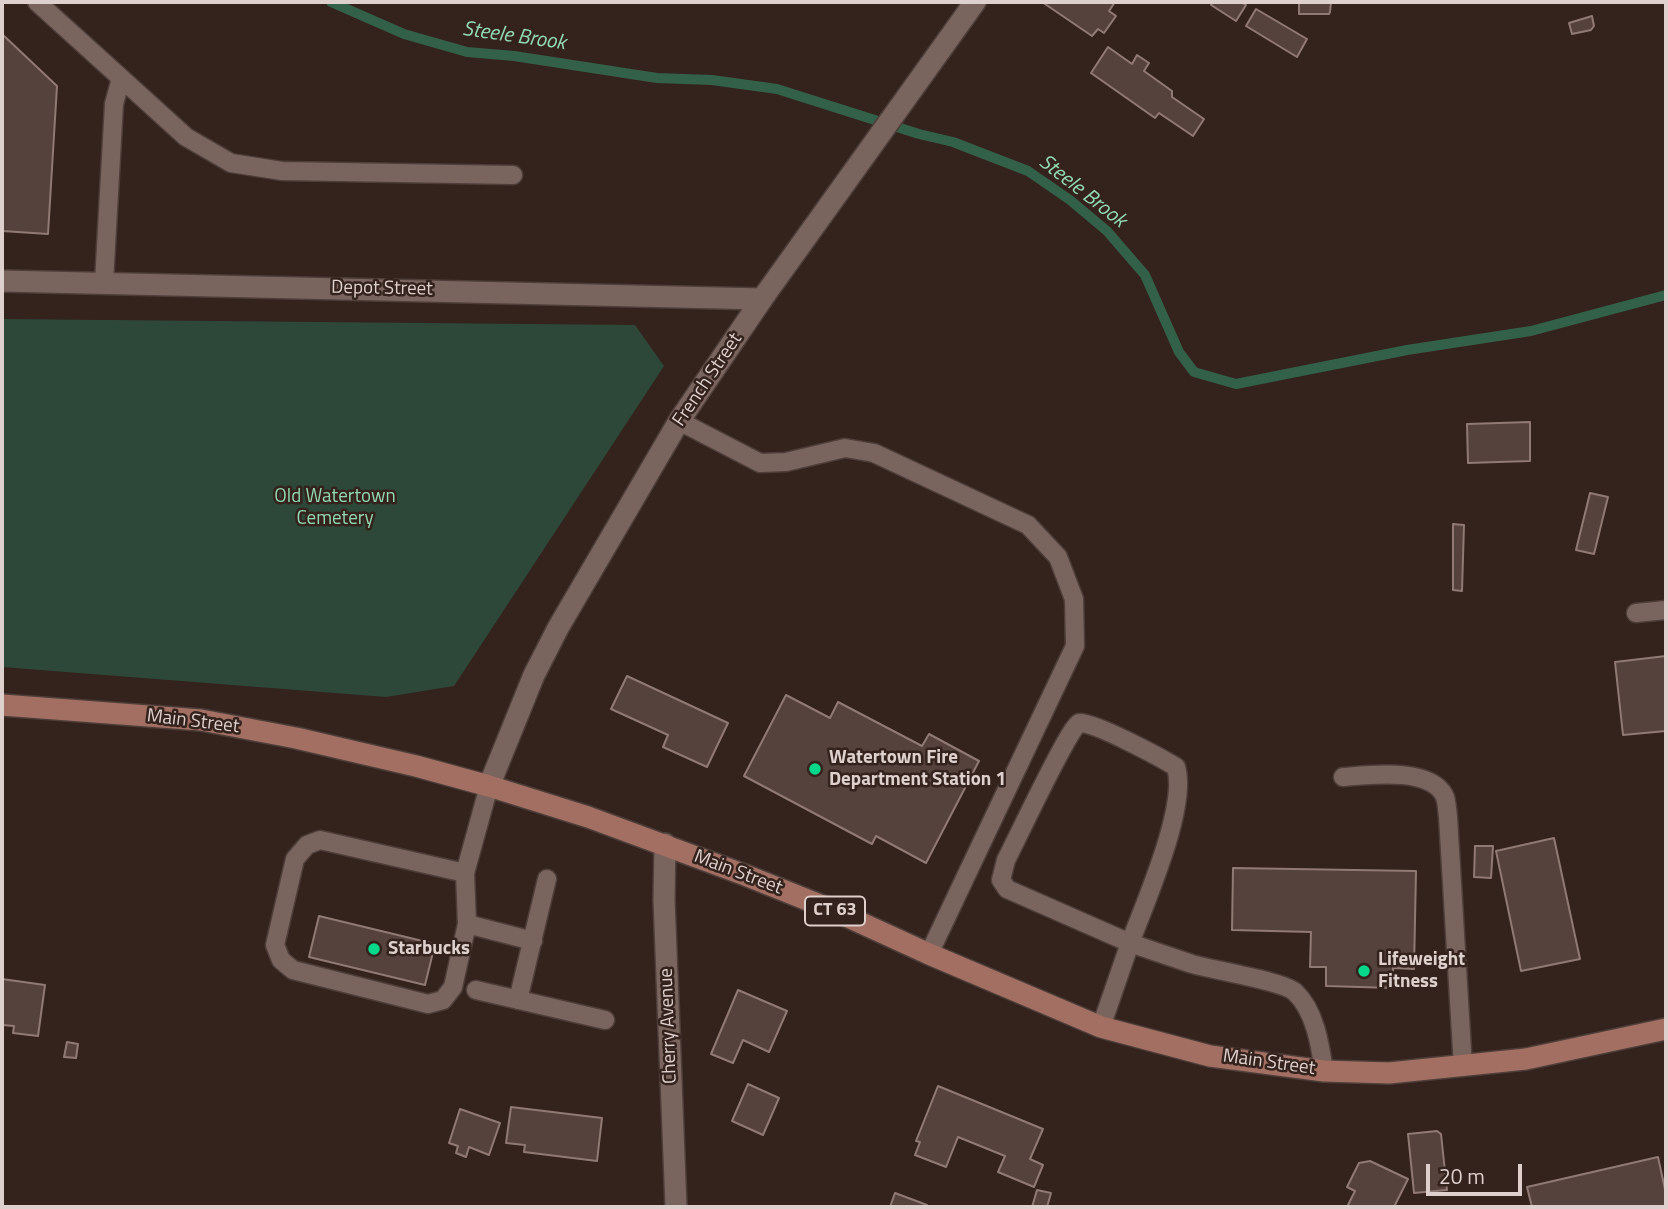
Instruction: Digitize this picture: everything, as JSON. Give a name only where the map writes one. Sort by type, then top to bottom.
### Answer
[{"type":"main road","name":"Main Street","points":[[2,705],[201,720],[389,760],[489,786],[666,844],[835,911],[1101,1027],[1210,1056],[1324,1071],[1389,1073],[1527,1059],[1666,1029]]},
{"type":"street","name":"French Street","points":[[489,786],[534,675],[558,628],[679,421],[865,153],[975,2]]},
{"type":"street","name":"Depot Street","points":[[2,281],[762,299]]},
{"type":"street","name":"Cherry Avenue","points":[[666,844],[664,900],[676,1207]]},
{"type":"lane","points":[[37,2],[186,137],[231,163],[282,171],[513,175]]},
{"type":"lane","points":[[104,282],[114,104],[121,78]]},
{"type":"lane","points":[[679,421],[760,463],[786,463],[845,448],[874,453],[1028,525],[1058,557],[1074,599],[1075,646],[929,954]]},
{"type":"lane","points":[[1636,612],[1666,610]]},
{"type":"lane","points":[[1101,1027],[1130,943],[1169,832],[1179,778],[1176,767],[1165,760],[1102,729],[1081,723],[1076,725],[1062,749],[1006,860],[1001,880],[1007,889],[1130,943],[1192,964],[1293,990],[1304,1003],[1313,1022],[1324,1071]]},
{"type":"lane","points":[[1343,777],[1393,773],[1428,781],[1444,794],[1448,817],[1463,1067]]},
{"type":"lane","points":[[465,873],[320,840],[307,845],[295,859],[275,945],[281,960],[293,970],[428,1004],[443,1000],[453,987],[467,924],[465,873],[489,786]]},
{"type":"lane","points":[[518,1000],[547,879]]},
{"type":"lane","points":[[467,924],[533,941]]},
{"type":"lane","points":[[475,990],[605,1020]]},
{"type":"green space","name":"Old Watertown Cemetery","points":[[2,319],[635,325],[664,366],[454,686],[386,697],[2,667]]},
{"type":"building","points":[[1042,2],[1115,2],[1109,11],[1116,16],[1104,33],[1098,29],[1092,36]]},
{"type":"building","points":[[1213,2],[1241,2],[1246,5],[1236,21],[1211,5]]},
{"type":"building","points":[[1299,2],[1331,2],[1330,12],[1299,14]]},
{"type":"building","points":[[1256,9],[1307,39],[1297,57],[1246,26]]},
{"type":"building","points":[[1592,16],[1594,26],[1591,30],[1572,34],[1569,23]]},
{"type":"building","points":[[2,34],[57,86],[48,234],[2,231]]},
{"type":"building","points":[[1108,47],[1132,64],[1137,55],[1149,63],[1144,71],[1172,91],[1172,97],[1204,119],[1193,136],[1159,113],[1155,118],[1091,73]]},
{"type":"building","points":[[1530,422],[1530,461],[1468,463],[1467,424]]},
{"type":"building","points":[[1590,493],[1608,497],[1594,554],[1576,550]]},
{"type":"building","points":[[1453,524],[1464,525],[1462,591],[1453,590]]},
{"type":"building","points":[[1666,656],[1666,731],[1623,735],[1615,662]]},
{"type":"building","points":[[627,676],[728,723],[707,767],[663,747],[668,735],[611,709]]},
{"type":"building","points":[[786,695],[830,718],[838,702],[922,746],[929,734],[979,761],[926,863],[876,836],[872,844],[744,776]]},
{"type":"building","points":[[1554,838],[1580,959],[1521,971],[1496,851]]},
{"type":"building","points":[[1475,846],[1493,846],[1491,878],[1474,877]]},
{"type":"building","points":[[1233,868],[1416,871],[1414,969],[1393,968],[1393,988],[1326,986],[1326,967],[1310,967],[1311,932],[1232,930]]},
{"type":"building","points":[[319,916],[435,944],[425,985],[309,957]]},
{"type":"building","points":[[2,979],[45,985],[38,1036],[13,1033],[14,1026],[2,1025]]},
{"type":"building","points":[[738,990],[787,1011],[769,1052],[743,1040],[733,1063],[711,1054]]},
{"type":"building","points":[[67,1042],[78,1044],[76,1058],[64,1057]]},
{"type":"building","points":[[748,1084],[779,1098],[763,1135],[732,1121]]},
{"type":"building","points":[[938,1086],[1043,1129],[1030,1159],[1043,1165],[1034,1187],[998,1172],[1005,1156],[958,1137],[946,1167],[915,1155],[920,1142],[916,1141]]},
{"type":"building","points":[[511,1107],[602,1118],[597,1161],[524,1152],[525,1145],[506,1143]]},
{"type":"building","points":[[460,1109],[500,1123],[489,1155],[469,1147],[466,1157],[456,1153],[458,1146],[449,1143]]},
{"type":"building","points":[[1437,1131],[1441,1134],[1447,1190],[1414,1193],[1408,1134]]},
{"type":"building","points":[[1658,1157],[1666,1207],[1532,1207],[1527,1187]]},
{"type":"building","points":[[1370,1161],[1408,1179],[1394,1207],[1347,1207],[1355,1191],[1347,1187],[1359,1163]]},
{"type":"building","points":[[1037,1190],[1051,1193],[1047,1207],[1032,1207]]},
{"type":"building","points":[[895,1193],[927,1205],[890,1207]]},
{"type":"waterway","name":"Steele Brook","points":[[331,2],[404,34],[467,52],[514,56],[657,78],[712,80],[777,89],[919,134],[953,142],[1028,171],[1070,200],[1107,231],[1145,275],[1179,352],[1194,372],[1236,384],[1407,350],[1531,331],[1666,295]]},
{"type":"place","name":"Watertown Fire Department Station 1","points":[[815,769]]},
{"type":"place","name":"Starbucks","points":[[374,949]]},
{"type":"place","name":"Lifeweight Fitness","points":[[1364,971]]}]
